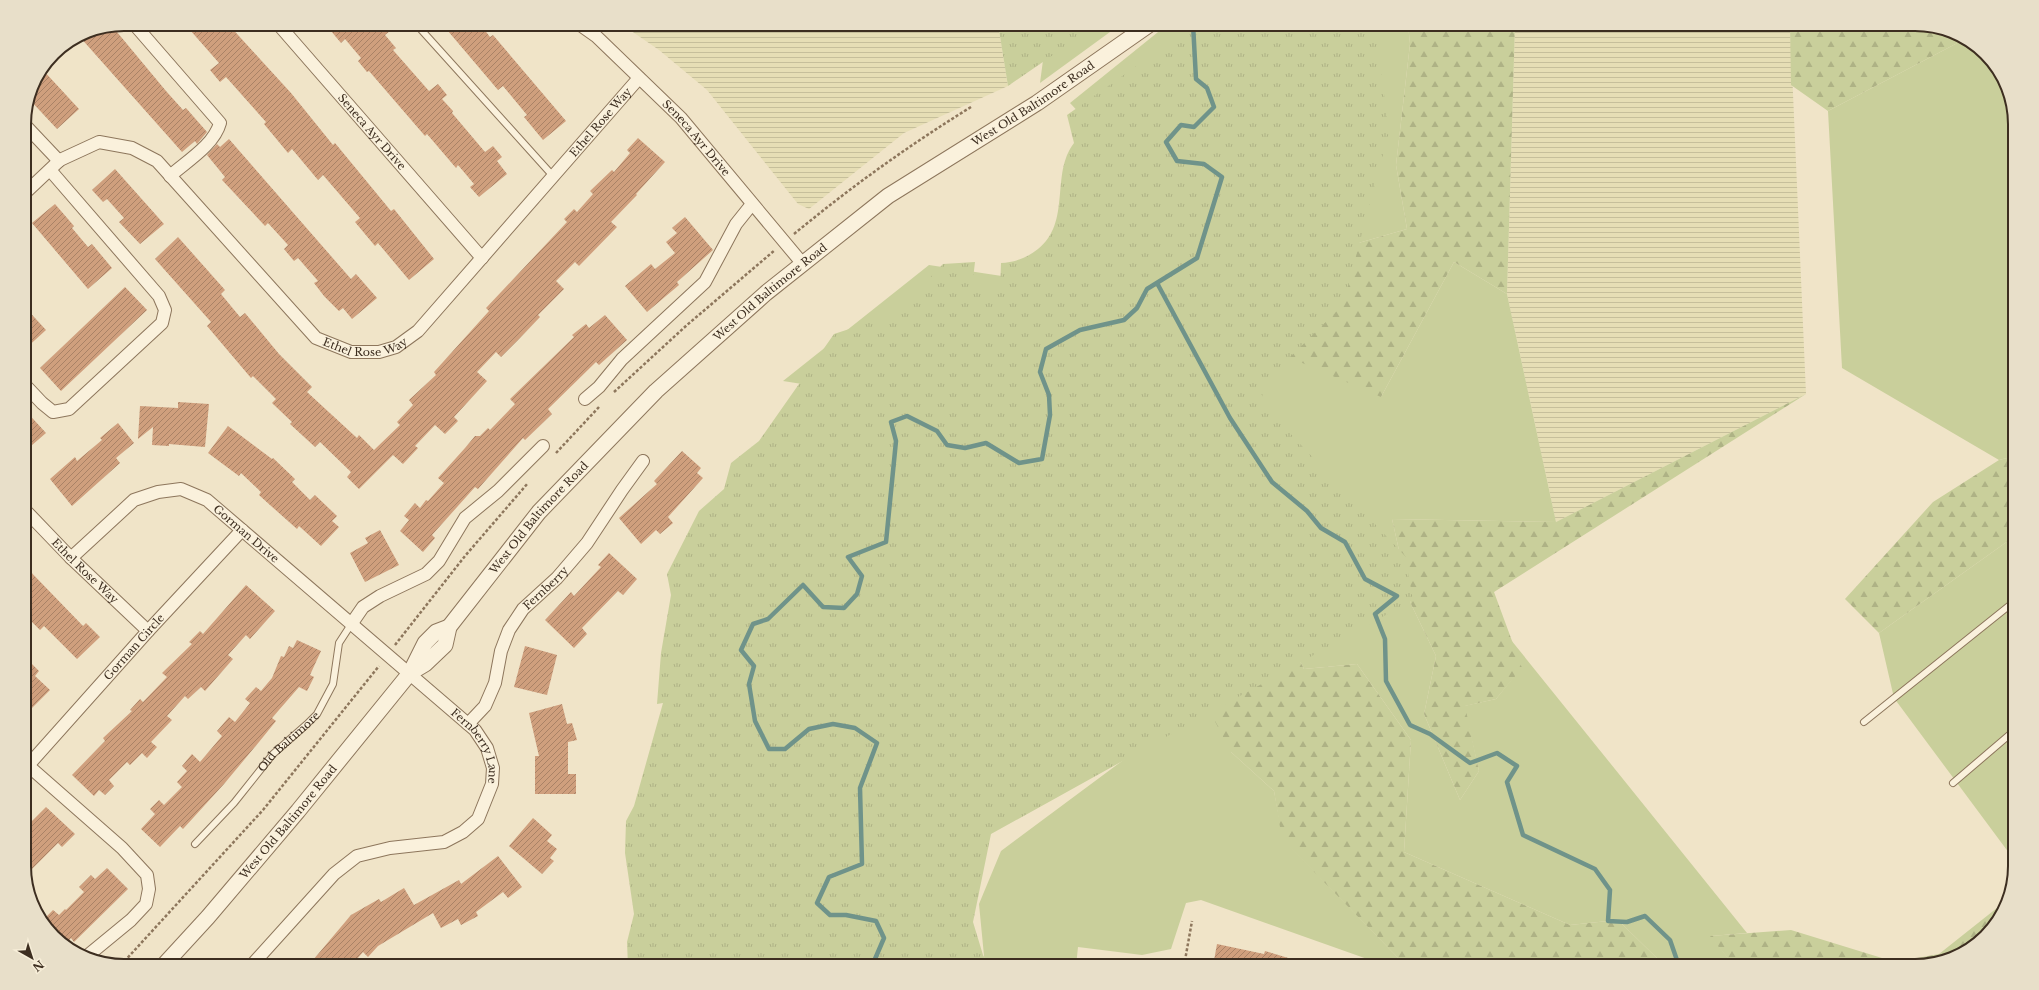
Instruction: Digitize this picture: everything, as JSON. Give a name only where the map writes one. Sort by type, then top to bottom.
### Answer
[{"type":"street","points":[[140,31],[220,123],[217,132],[212,138],[170,176]]},
{"type":"street","name":"Seneca Ayr Drive","points":[[284,31],[482,258]]},
{"type":"street","name":"Seneca Ayr Drive","points":[[589,31],[596,36],[681,118],[802,263]]},
{"type":"street","name":"West Old Baltimore Road","points":[[169,959],[208,917],[298,811],[410,673],[425,664],[445,645],[449,626],[538,512],[656,391],[802,263],[888,196],[1037,103],[1140,31]]},
{"type":"street","name":"Ethel Rose Way","points":[[31,187],[55,165],[100,142],[132,148],[157,162],[316,338],[351,352],[379,352],[396,347],[418,331],[640,78]]},
{"type":"street","points":[[31,133],[159,296],[165,310],[162,323],[68,409],[53,412],[31,391]]},
{"type":"street","points":[[585,399],[599,387],[622,359],[705,282],[736,224],[752,204]]},
{"type":"street","points":[[352,623],[363,608],[380,596],[426,574],[439,561],[465,518],[498,490],[543,446]]},
{"type":"street","name":"Fernberry","points":[[468,724],[485,706],[495,683],[501,651],[509,630],[523,608],[557,578],[587,543],[643,461]]},
{"type":"street","name":"Gorman Drive","points":[[71,558],[134,500],[158,492],[181,489],[207,500],[410,673]]},
{"type":"street","name":"Ethel Rose Way","points":[[31,516],[71,558],[148,631]]},
{"type":"street","name":"Gorman Circle","points":[[31,760],[242,530]]},
{"type":"street","name":"Fernberry Lane","points":[[257,959],[334,874],[357,856],[390,848],[444,842],[463,832],[478,819],[492,784],[493,768],[487,748],[475,730],[410,673]]},
{"type":"street","points":[[31,770],[122,848],[147,875],[149,889],[146,904],[131,920],[91,953]]},
{"type":"lane","points":[[422,31],[554,176]]},
{"type":"lane","points":[[1864,722],[2008,607]]},
{"type":"lane","name":"Old Baltimore","points":[[196,844],[234,803],[273,754],[317,714],[333,684],[339,642],[352,623]]},
{"type":"lane","points":[[1953,783],[2008,736]]},
{"type":"path","points":[[1185,959],[1192,921]]},
{"type":"shaded area","points":[[631,31],[999,31],[1008,86],[904,133],[809,209],[798,204],[707,90],[659,50]]},
{"type":"shaded area","points":[[1515,31],[1790,31],[1806,394],[1556,522],[1507,294]]},
{"type":"green space","points":[[999,31],[1088,31],[1008,86]]},
{"type":"green space","points":[[1047,31],[1111,31],[1040,83]]},
{"type":"green space","points":[[1159,31],[1409,31],[1410,44],[1396,165],[1407,229],[1348,246],[1381,397],[1454,262],[1507,294],[1556,522],[1392,519],[1411,604],[1436,656],[1424,714],[1460,800],[1479,771],[1464,706],[1496,699],[1521,668],[1511,640],[1747,933],[1711,936],[1729,959],[1658,959],[1620,922],[1608,921],[1570,925],[1404,852],[1411,740],[1357,664],[1304,669],[1285,631],[1228,626],[1231,752],[1274,791],[1283,839],[1399,959],[1367,959],[1201,900],[1186,903],[1171,949],[1142,955],[1078,947],[1077,959],[984,959],[979,904],[1001,851],[1157,735],[853,392],[783,381],[929,265],[1015,278],[999,354],[1100,135],[1070,103]]},
{"type":"green space","points":[[1186,31],[1376,31],[1389,132],[1343,305],[1265,382],[1261,402],[1405,556],[1413,600],[991,834],[973,922],[985,959],[628,959],[627,942],[634,914],[625,853],[626,821],[634,806],[663,703],[657,704],[661,653],[671,595],[667,574],[699,511],[724,489],[731,463],[759,441],[834,334],[895,314],[943,264],[975,262],[972,288],[1000,290],[1001,263],[1011,262],[1030,255],[1048,238],[1055,225],[1063,169],[1067,155],[1074,143],[1067,115]]},
{"type":"green space","points":[[1409,31],[1515,31],[1507,294],[1454,262],[1381,397],[1263,346],[1348,246],[1407,229],[1396,165],[1410,44]]},
{"type":"green space","points":[[1790,31],[1915,31],[1945,36],[1959,42],[1828,111],[1791,85]]},
{"type":"green space","points":[[1959,42],[1976,54],[1985,63],[1998,83],[2003,94],[2008,118],[2008,458],[1999,460],[1842,368],[1828,111]]},
{"type":"green space","points":[[1806,394],[1494,592],[1522,668],[1496,699],[1465,706],[1479,771],[1460,800],[1424,714],[1436,656],[1411,604],[1392,519],[1556,522]]},
{"type":"green space","points":[[2008,458],[2008,541],[1879,633],[1845,599],[1933,502],[1999,460]]},
{"type":"green space","points":[[2008,541],[2008,852],[1894,698],[1879,633]]},
{"type":"green space","points":[[1285,631],[1304,669],[1357,664],[1411,740],[1404,852],[1570,925],[1608,921],[1620,922],[1658,959],[1399,959],[1282,839],[1274,791],[1231,752],[1197,687]]},
{"type":"green space","points":[[1998,907],[1989,923],[1981,932],[1962,947],[1939,956],[1912,959],[1939,954]]},
{"type":"green space","points":[[1791,930],[1885,959],[1728,959],[1710,936]]},
{"type":"building","points":[[191,31],[234,31],[291,93],[333,145],[335,143],[391,211],[394,209],[434,259],[409,280],[378,243],[375,246],[355,222],[360,218],[323,175],[318,180],[292,149],[288,153],[264,124],[266,122],[226,77],[220,82],[210,70],[219,63]]},
{"type":"building","points":[[331,31],[390,31],[385,35],[396,48],[393,50],[429,91],[438,84],[447,95],[442,99],[453,111],[452,113],[485,152],[493,146],[502,157],[497,161],[507,174],[479,197],[470,187],[474,184],[458,165],[456,168],[427,134],[425,136],[369,71],[367,72],[358,61],[361,58],[345,39],[341,43]]},
{"type":"building","points":[[448,31],[485,31],[490,37],[493,35],[566,121],[543,140],[524,117],[527,115],[503,86],[498,90]]},
{"type":"building","points":[[117,32],[183,110],[186,108],[207,132],[197,144],[195,141],[182,152],[83,40],[100,34]]},
{"type":"building","points":[[46,74],[79,109],[57,129],[33,104],[38,88]]},
{"type":"building","points":[[638,138],[665,162],[636,194],[637,195],[611,222],[617,227],[579,266],[575,262],[556,281],[564,289],[538,315],[540,317],[519,339],[501,357],[496,352],[477,372],[487,381],[454,417],[458,421],[445,434],[435,425],[415,446],[418,448],[403,464],[393,455],[359,489],[347,477],[351,472],[320,442],[315,447],[290,424],[292,422],[272,403],[276,399],[253,376],[251,378],[207,326],[211,322],[155,259],[178,237],[225,290],[221,294],[240,317],[245,313],[279,354],[312,387],[307,392],[357,438],[359,435],[374,450],[400,425],[397,422],[413,405],[409,400],[436,375],[434,372],[489,311],[486,308],[567,222],[564,219],[574,209],[577,212],[593,194],[590,191],[612,170],[614,172],[630,153],[627,150]]},
{"type":"building","points":[[229,139],[351,279],[356,274],[377,298],[352,319],[343,308],[339,311],[324,296],[314,283],[318,281],[298,258],[294,261],[284,249],[288,245],[268,223],[265,226],[222,180],[225,177],[207,155],[217,144],[220,147]]},
{"type":"building","points":[[115,169],[164,224],[140,244],[119,222],[124,218],[107,199],[103,202],[92,190]]},
{"type":"building","points":[[55,204],[74,226],[72,228],[88,247],[92,244],[112,268],[88,289],[32,223]]},
{"type":"building","points":[[685,217],[713,250],[677,282],[679,285],[647,312],[625,286],[651,264],[655,269],[675,253],[666,242],[677,233],[672,228]]},
{"type":"building","points":[[125,287],[147,310],[61,391],[40,368]]},
{"type":"building","points":[[31,314],[46,330],[31,344]]},
{"type":"building","points":[[605,315],[627,340],[599,365],[596,362],[548,409],[552,414],[525,440],[523,438],[478,489],[475,487],[432,535],[435,538],[423,552],[400,531],[409,520],[404,516],[415,503],[420,508],[426,500],[428,501],[444,483],[438,478],[475,436],[480,436],[488,428],[490,430],[515,404],[510,399],[574,337],[572,335],[586,324],[589,328]]},
{"type":"building","points":[[178,402],[209,404],[205,447],[169,444],[169,446],[152,445],[153,427],[138,439],[140,406],[178,408]]},
{"type":"building","points":[[31,417],[46,433],[31,446]]},
{"type":"building","points":[[118,423],[134,443],[116,458],[120,463],[72,506],[50,479],[75,457],[77,461],[102,440],[100,438]]},
{"type":"building","points":[[228,426],[272,459],[273,458],[295,479],[292,482],[310,500],[315,495],[337,516],[332,521],[339,527],[321,546],[299,526],[297,529],[259,495],[261,492],[241,473],[239,476],[208,453]]},
{"type":"building","points":[[682,451],[701,468],[697,473],[703,478],[668,517],[673,523],[660,534],[656,530],[641,544],[619,518],[657,484],[654,481]]},
{"type":"building","points":[[380,530],[399,565],[365,582],[350,553],[368,543],[365,538]]},
{"type":"building","points":[[609,553],[637,579],[623,595],[618,591],[582,628],[587,634],[574,648],[545,620],[571,592],[574,596],[601,567],[598,565]]},
{"type":"building","points":[[31,572],[83,626],[86,623],[100,637],[77,659],[44,626],[40,630],[31,621]]},
{"type":"building","points":[[246,585],[275,611],[250,639],[246,635],[228,655],[233,659],[205,691],[201,687],[188,699],[185,696],[167,716],[172,720],[151,742],[157,747],[147,758],[142,753],[130,765],[127,762],[109,780],[114,786],[105,795],[99,790],[94,796],[72,775],[105,741],[103,738],[132,711],[130,710],[140,699],[143,702],[167,677],[162,673],[192,644],[189,642],[200,631],[203,634]]},
{"type":"building","points":[[297,640],[321,651],[310,675],[314,677],[307,691],[299,687],[272,718],[276,721],[224,784],[183,829],[180,826],[160,847],[141,829],[155,814],[150,809],[159,800],[164,805],[182,787],[177,782],[187,771],[182,766],[192,754],[200,762],[222,736],[217,731],[229,717],[235,722],[250,703],[245,699],[256,687],[261,691],[272,678],[281,656],[284,657],[289,646],[293,648]]},
{"type":"building","points":[[525,646],[557,655],[547,695],[514,687]]},
{"type":"building","points":[[31,663],[39,671],[35,676],[50,690],[31,709]]},
{"type":"building","points":[[562,704],[567,724],[572,723],[577,740],[568,742],[568,774],[576,774],[576,794],[535,794],[535,756],[539,756],[529,713]]},
{"type":"building","points":[[46,807],[75,834],[62,847],[58,843],[31,870],[31,822]]},
{"type":"building","points":[[533,818],[552,835],[547,841],[557,849],[550,858],[554,861],[542,874],[509,846]]},
{"type":"building","points":[[498,856],[522,887],[508,898],[503,892],[476,912],[478,916],[461,925],[458,919],[441,928],[433,913],[378,946],[368,957],[363,952],[357,959],[314,959],[351,915],[379,899],[381,902],[404,888],[414,905],[459,880],[461,884]]},
{"type":"building","points":[[107,868],[128,889],[74,942],[71,938],[69,941],[54,927],[46,917],[53,910],[59,915],[65,909],[66,910],[84,892],[79,887],[91,875],[95,879]]},
{"type":"building","points":[[1217,944],[1264,954],[1265,951],[1292,959],[1214,959]]},
{"type":"waterway","points":[[875,959],[884,938],[876,921],[846,915],[830,915],[817,903],[829,877],[862,864],[860,788],[877,743],[855,728],[833,724],[809,729],[785,749],[769,749],[755,721],[749,684],[754,666],[741,650],[753,624],[768,619],[803,585],[823,607],[844,608],[857,594],[862,576],[848,557],[886,542],[896,441],[891,422],[907,416],[937,431],[947,445],[965,448],[986,443],[1019,463],[1042,459],[1050,415],[1049,395],[1040,372],[1046,349],[1080,330],[1124,320],[1137,308],[1147,289],[1197,258],[1222,177],[1204,164],[1177,161],[1166,142],[1181,125],[1194,127],[1214,107],[1207,88],[1196,79],[1193,31]]},
{"type":"waterway","points":[[1157,283],[1230,418],[1272,482],[1307,511],[1321,528],[1345,542],[1365,579],[1397,596],[1375,614],[1385,639],[1386,681],[1410,725],[1430,734],[1470,763],[1497,753],[1517,766],[1507,782],[1523,835],[1595,869],[1610,890],[1608,921],[1627,922],[1645,916],[1670,940],[1677,959]]}]
